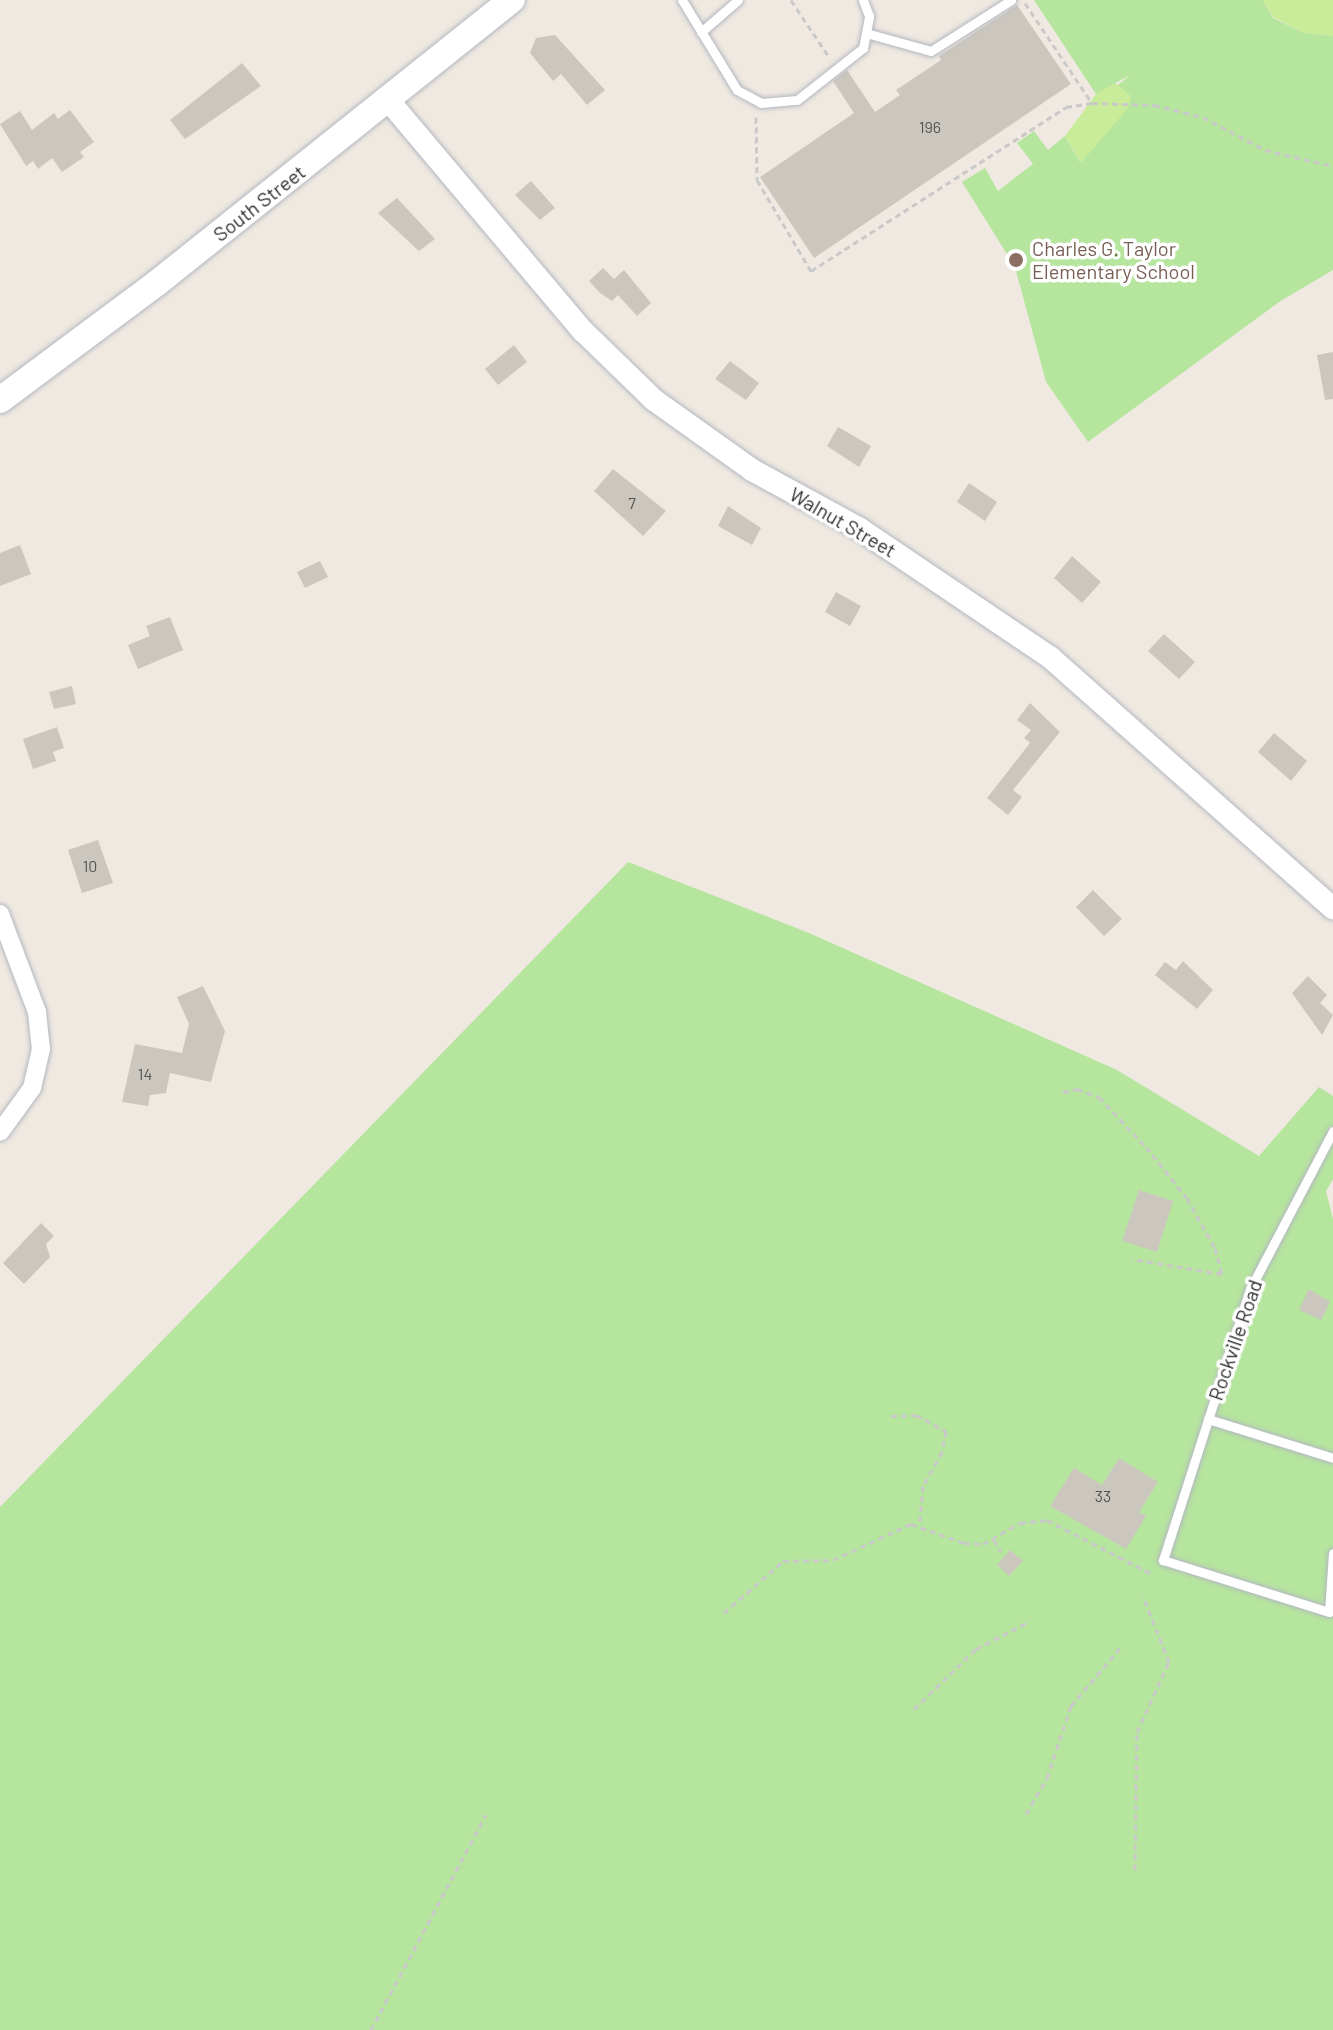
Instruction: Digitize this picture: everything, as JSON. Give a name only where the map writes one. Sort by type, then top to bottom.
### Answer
[{"type":"main road","name":"South Street","points":[[0,400],[389,101],[512,0]]},
{"type":"street","name":"Walnut Street","points":[[389,101],[583,331],[654,400],[752,470],[860,529],[1051,658],[1333,908]]},
{"type":"street","points":[[0,914],[37,1012],[41,1049],[32,1088],[0,1132]]},
{"type":"lane","points":[[682,0],[737,90],[761,103],[797,100],[863,48],[869,16],[863,0]]},
{"type":"lane","points":[[701,32],[738,0]]},
{"type":"lane","points":[[866,33],[931,51],[1011,0]]},
{"type":"lane","name":"Rockville Road","points":[[1333,1131],[1256,1273],[1163,1560],[1329,1612],[1333,1553]]},
{"type":"lane","points":[[1208,1419],[1333,1458]]},
{"type":"path","points":[[791,0],[837,69]]},
{"type":"path","points":[[1023,0],[1092,103]]},
{"type":"path","points":[[757,113],[757,180],[811,271],[1066,107],[1092,103],[1154,105],[1203,117],[1265,150],[1333,166]]},
{"type":"path","points":[[1063,1092],[1077,1089],[1099,1097],[1146,1147],[1187,1198],[1215,1248],[1222,1274],[1132,1259]]},
{"type":"path","points":[[891,1416],[916,1415],[946,1431],[945,1445],[923,1486],[920,1525]]},
{"type":"path","points":[[724,1613],[783,1561],[827,1561],[904,1526],[920,1525],[964,1543],[994,1540],[1020,1523],[1047,1520],[1154,1575]]},
{"type":"path","points":[[994,1540],[1001,1552]]},
{"type":"path","points":[[1135,1870],[1137,1732],[1169,1662],[1143,1596]]},
{"type":"path","points":[[914,1709],[976,1649],[1028,1622]]},
{"type":"path","points":[[1026,1814],[1047,1778],[1071,1706],[1121,1647]]},
{"type":"path","points":[[371,2030],[486,1815]]},
{"type":"green space","points":[[1034,0],[1263,0],[1273,18],[1304,33],[1333,36],[1333,270],[1279,302],[1088,442],[1046,382],[1015,267],[962,182],[985,168],[998,191],[1033,164],[1017,143],[1034,131],[1048,150],[1065,136],[1080,162],[1122,92],[1117,86],[1130,75],[1096,94]]},
{"type":"green space","points":[[1263,0],[1333,0],[1333,36],[1304,33],[1273,17]]},
{"type":"green space","points":[[1115,83],[1131,96],[1128,108],[1081,163],[1065,136],[1096,94]]},
{"type":"green space","points":[[628,862],[809,933],[1117,1070],[1259,1156],[1319,1087],[1333,1096],[1333,1179],[1326,1191],[1333,1219],[1333,2030],[0,2030],[0,1507]]},
{"type":"building","points":[[1017,5],[1071,84],[814,258],[760,177],[854,113],[833,81],[847,70],[875,112],[900,95],[896,90],[941,60],[939,56]]},
{"type":"building","points":[[555,35],[605,90],[587,105],[561,74],[553,81],[530,53],[536,38]]},
{"type":"building","points":[[242,63],[261,86],[185,139],[170,120]]},
{"type":"building","points":[[70,110],[94,142],[80,152],[84,157],[62,172],[52,158],[38,169],[33,161],[26,166],[0,124],[20,111],[32,130],[54,113],[58,119]]},
{"type":"building","points":[[531,181],[555,208],[540,220],[515,195]]},
{"type":"building","points":[[397,198],[435,239],[419,251],[378,213]]},
{"type":"building","points":[[603,268],[614,279],[624,270],[651,303],[637,316],[618,295],[612,301],[600,293],[589,281]]},
{"type":"building","points":[[514,345],[527,362],[498,385],[485,369]]},
{"type":"building","points":[[1333,352],[1333,399],[1325,400],[1317,355]]},
{"type":"building","points":[[730,361],[759,383],[746,400],[715,379]]},
{"type":"building","points":[[838,427],[871,446],[859,467],[827,446]]},
{"type":"building","points":[[613,469],[666,511],[643,536],[594,491]]},
{"type":"building","points":[[969,483],[997,502],[985,521],[957,502]]},
{"type":"building","points":[[728,506],[761,528],[752,545],[718,526]]},
{"type":"building","points":[[20,545],[31,574],[0,586],[0,553]]},
{"type":"building","points":[[1072,556],[1101,582],[1082,603],[1054,578]]},
{"type":"building","points":[[320,561],[328,577],[305,588],[297,572]]},
{"type":"building","points":[[836,592],[861,606],[850,626],[825,612]]},
{"type":"building","points":[[170,617],[183,650],[138,669],[128,645],[150,636],[146,626]]},
{"type":"building","points":[[1164,634],[1195,662],[1179,679],[1148,651]]},
{"type":"building","points":[[72,686],[76,704],[54,709],[49,692]]},
{"type":"building","points":[[1030,703],[1060,732],[1013,790],[1022,797],[1008,815],[987,798],[1030,743],[1024,738],[1031,730],[1017,720]]},
{"type":"building","points":[[57,727],[64,748],[53,752],[56,761],[33,769],[23,739]]},
{"type":"building","points":[[1274,733],[1307,761],[1291,781],[1258,752]]},
{"type":"building","points":[[98,840],[113,883],[82,893],[68,850]]},
{"type":"building","points":[[1093,890],[1122,919],[1104,936],[1076,907]]},
{"type":"building","points":[[1183,961],[1213,990],[1197,1009],[1155,975],[1165,962],[1176,970]]},
{"type":"building","points":[[1308,976],[1327,995],[1320,1003],[1333,1015],[1322,1035],[1292,993]]},
{"type":"building","points":[[203,986],[225,1031],[211,1082],[170,1073],[166,1093],[150,1095],[148,1106],[122,1102],[135,1044],[182,1053],[189,1024],[177,997]]},
{"type":"building","points":[[1139,1190],[1173,1201],[1157,1252],[1122,1241]]},
{"type":"building","points":[[41,1223],[54,1236],[46,1244],[50,1257],[24,1284],[3,1263]]},
{"type":"building","points":[[1309,1289],[1330,1302],[1321,1320],[1299,1310]]},
{"type":"building","points":[[1119,1458],[1158,1482],[1139,1512],[1146,1516],[1126,1549],[1050,1506],[1074,1468],[1102,1485]]},
{"type":"building","points":[[1010,1550],[1023,1561],[1009,1576],[997,1565]]},
{"type":"place","name":"Charles G. Taylor Elementary School","points":[[1016,260]]}]
